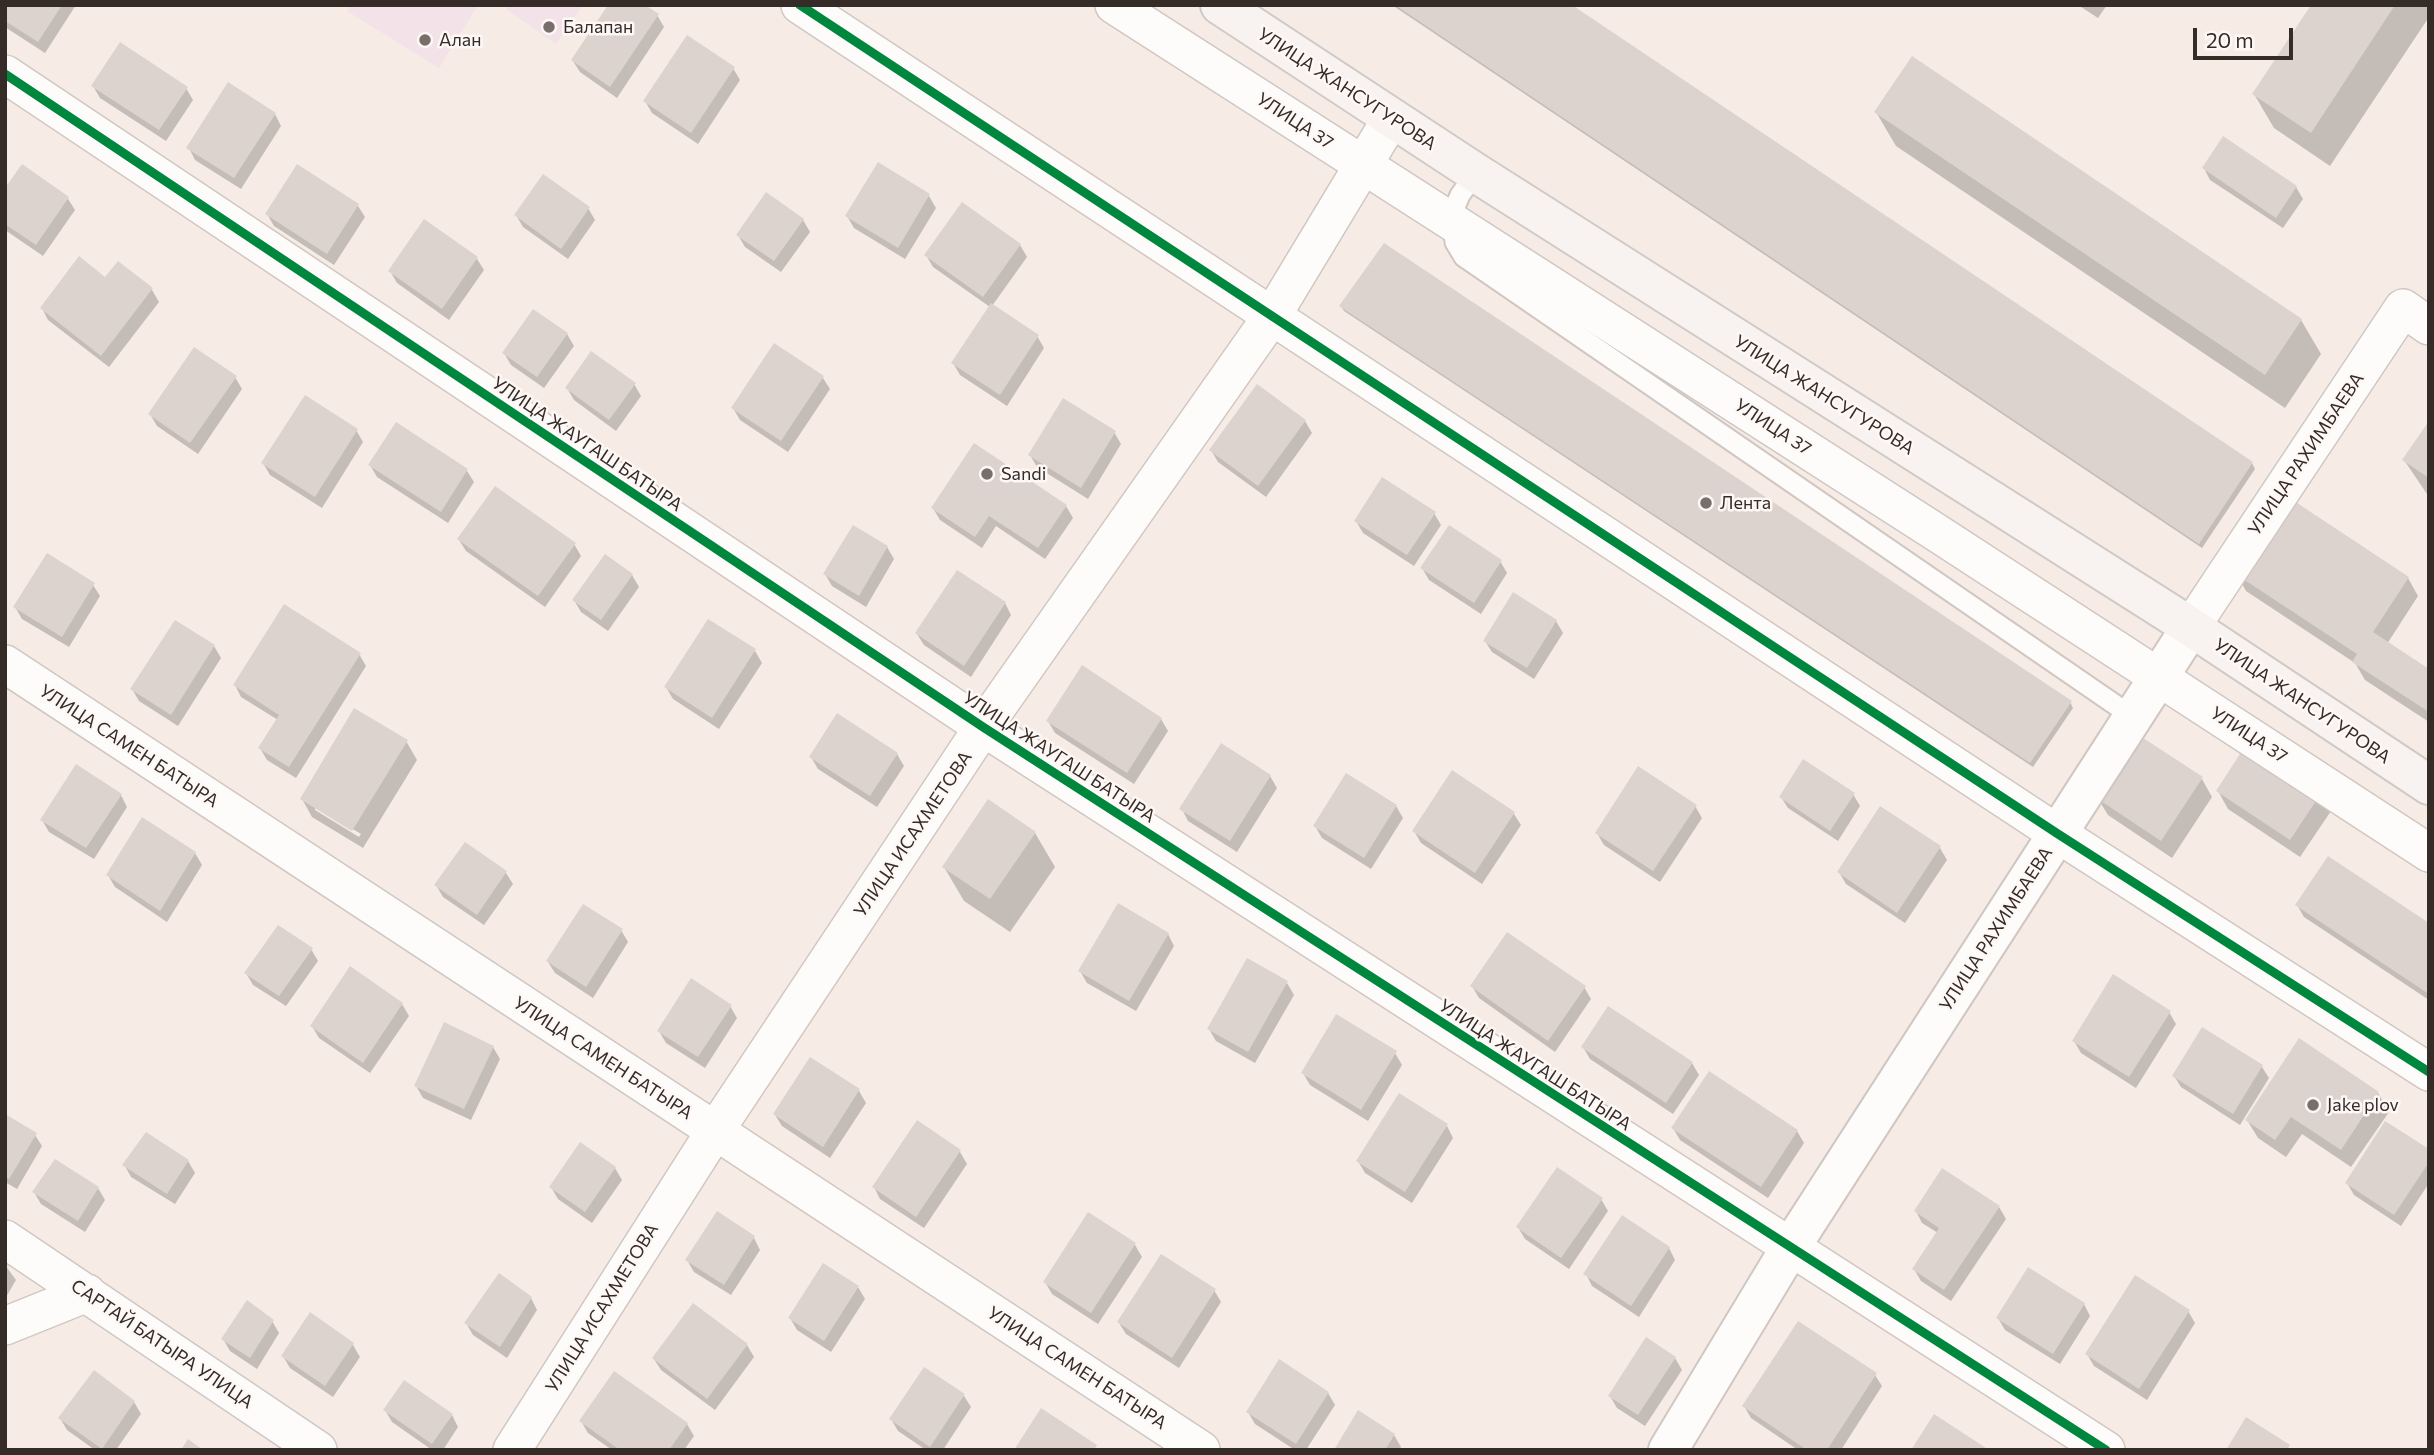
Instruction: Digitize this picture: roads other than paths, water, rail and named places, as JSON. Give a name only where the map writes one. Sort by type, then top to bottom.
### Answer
[{"type":"main road","name":"УЛИЦА ЖАНСУГУРОВА","points":[[1220,5],[1391,119],[2190,627],[2429,785]]},
{"type":"street","points":[[800,5],[2058,834],[2429,1072]]},
{"type":"street","name":"УЛИЦА 37","points":[[1114,5],[1934,531],[2429,853]]},
{"type":"street","name":"УЛИЦА ЖАУГАШ БАТЫРА","points":[[5,74],[983,727],[2106,1450]]},
{"type":"street","name":"УЛИЦА ИСАХМЕТОВА","points":[[512,1450],[715,1132],[983,727],[1272,316],[1391,119]]},
{"type":"street","name":"УЛИЦА РАХИМБАЕВА","points":[[1668,1450],[1790,1248],[2190,627],[2416,317]]},
{"type":"street","name":"УЛИЦА САМЕН БАТЫРА","points":[[5,664],[1201,1450]]},
{"type":"street","name":"САРТАЙ БАТЫРА УЛИЦА","points":[[5,1239],[318,1450]]},
{"type":"street","points":[[5,1326],[87,1293]]},
{"type":"lane","points":[[1476,173],[1460,195],[1453,212],[1455,242],[1464,257],[2133,717]]},
{"type":"place","name":"Балапан","points":[[549,27]]},
{"type":"place","name":"Алан","points":[[425,40]]},
{"type":"place","name":"Sandi","points":[[987,474]]},
{"type":"place","name":"Лента","points":[[1706,503]]},
{"type":"place","name":"Jake plov","points":[[2313,1105]]}]
